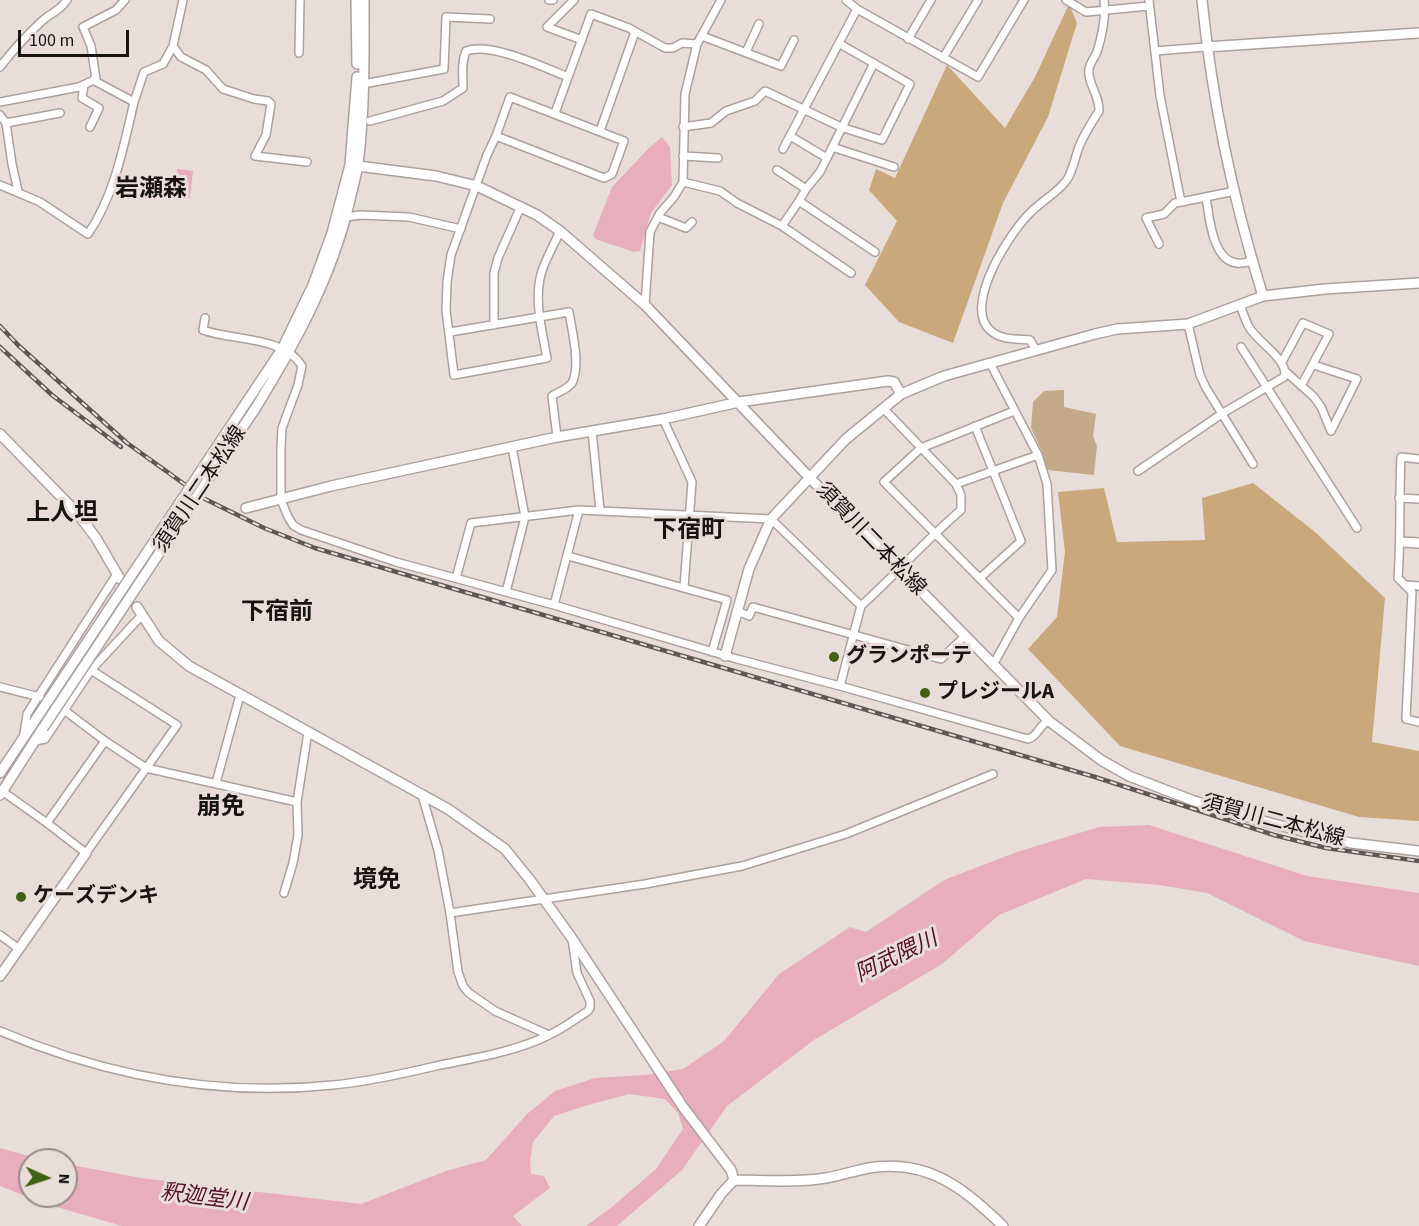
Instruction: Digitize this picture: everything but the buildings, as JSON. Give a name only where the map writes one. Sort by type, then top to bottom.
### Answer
[{"type":"street","points":[[0,67],[23,38],[49,14],[59,11],[67,0]]},
{"type":"street","points":[[0,102],[84,85],[96,79],[91,46],[83,27],[116,10],[125,0]]},
{"type":"street","points":[[0,185],[40,201],[88,234],[99,219],[122,153],[144,72],[163,64],[173,46],[183,0]]},
{"type":"street","points":[[299,53],[300,0]]},
{"type":"street","points":[[354,165],[356,0]]},
{"type":"street","points":[[354,165],[363,84],[364,0]]},
{"type":"street","points":[[574,0],[547,27],[582,40]]},
{"type":"street","points":[[645,305],[650,232],[683,182],[685,94],[697,44],[721,0]]},
{"type":"street","points":[[846,0],[908,39],[978,77],[1024,0]]},
{"type":"street","points":[[908,39],[931,0]]},
{"type":"street","points":[[943,58],[978,0]]},
{"type":"street","points":[[1066,0],[1086,12],[1149,3],[1160,96],[1181,202]]},
{"type":"street","points":[[1036,350],[1030,340],[1004,338],[991,332],[985,324],[982,305],[993,267],[1002,249],[1032,210],[1068,179],[1079,146],[1099,111],[1089,69],[1097,51],[1105,10],[1104,0]]},
{"type":"street","points":[[1202,0],[1212,85],[1234,190],[1263,296]]},
{"type":"street","points":[[783,149],[857,9]]},
{"type":"street","points":[[555,113],[591,14],[635,32],[665,48],[673,48],[682,43],[697,44]]},
{"type":"street","points":[[363,84],[444,69],[446,16],[490,18]]},
{"type":"street","points":[[746,52],[759,24]]},
{"type":"street","points":[[600,131],[635,32]]},
{"type":"street","points":[[1155,51],[1419,33]]},
{"type":"street","points":[[702,36],[782,66],[794,40]]},
{"type":"street","points":[[683,127],[711,123],[726,111],[755,101],[765,91],[841,127],[882,140],[910,84],[840,44]]},
{"type":"street","points":[[173,46],[181,57],[206,70],[223,89],[268,101],[271,104],[266,135],[255,156],[307,162]]},
{"type":"street","points":[[370,121],[443,101],[463,88],[464,57],[466,51],[472,49],[494,50],[568,76]]},
{"type":"street","points":[[782,226],[820,172],[874,63]]},
{"type":"street","points":[[93,80],[134,102]]},
{"type":"street","points":[[84,85],[82,98],[99,108],[90,127]]},
{"type":"street","points":[[496,136],[604,178],[612,174],[624,141],[510,97],[451,255],[446,310],[454,375],[546,358],[539,316],[538,287],[560,231]]},
{"type":"street","points":[[6,123],[60,113]]},
{"type":"street","points":[[0,115],[6,123],[18,191]]},
{"type":"street","points":[[790,136],[827,158]]},
{"type":"street","points":[[832,147],[894,167]]},
{"type":"street","points":[[683,156],[718,158]]},
{"type":"street","name":"須賀川二本松線","points":[[354,165],[418,173],[477,186],[521,206],[560,231],[645,305],[964,637],[1049,722],[1079,745],[1129,776],[1194,801],[1270,824],[1351,843],[1419,851]]},
{"type":"street","name":"須賀川二本松線","points":[[1,792],[255,409],[321,289],[346,217],[354,165]]},
{"type":"street","name":"須賀川二本松線","points":[[0,773],[246,403],[286,350],[313,285],[354,165]]},
{"type":"street","points":[[777,170],[806,189]]},
{"type":"street","points":[[683,182],[720,191],[737,203],[782,226],[851,273]]},
{"type":"street","points":[[1159,244],[1146,218],[1164,214],[1175,203],[1234,190]]},
{"type":"street","points":[[1206,197],[1213,238],[1225,257],[1236,264],[1252,261]]},
{"type":"street","points":[[799,201],[875,252]]},
{"type":"street","points":[[494,325],[494,273],[498,258],[521,206]]},
{"type":"street","points":[[346,217],[360,215],[410,217],[461,229]]},
{"type":"street","points":[[658,217],[686,228],[692,222]]},
{"type":"street","points":[[725,656],[749,569],[771,519],[846,439],[902,393],[944,376],[1117,329],[1188,324],[1263,296],[1336,288],[1419,283]]},
{"type":"street","points":[[1240,305],[1249,327],[1258,340],[1282,362],[1286,372],[1314,397],[1331,431],[1357,379],[1314,365]]},
{"type":"street","points":[[450,332],[569,312],[576,352],[572,382],[567,388],[552,396],[557,437]]},
{"type":"street","points":[[205,318],[203,330],[218,336],[264,342],[286,350],[298,359],[302,366],[298,386],[282,428],[281,500],[293,525],[301,530],[362,552],[555,605],[725,656],[1028,739],[1033,738],[1042,724],[1049,722]]},
{"type":"street","points":[[1282,362],[1303,323],[1329,334],[1301,386]]},
{"type":"street","points":[[1188,324],[1200,375],[1206,388],[1253,464]]},
{"type":"street","points":[[1241,347],[1357,528]]},
{"type":"street","points":[[990,363],[1038,455],[1047,484],[1052,570],[1019,618],[993,665]]},
{"type":"street","points":[[1138,471],[1223,413],[1284,377],[1286,372]]},
{"type":"street","points":[[246,508],[342,483],[557,437],[663,419],[739,402],[888,381],[894,382],[902,393]]},
{"type":"street","points":[[840,686],[861,606],[900,570],[935,532],[961,510],[961,495],[956,484],[883,408]]},
{"type":"street","points":[[1014,411],[921,448],[884,482],[1019,618]]},
{"type":"street","points":[[663,419],[692,482],[684,587]]},
{"type":"street","points":[[975,426],[1022,541],[980,578]]},
{"type":"street","points":[[592,431],[600,510]]},
{"type":"street","points":[[0,435],[78,514],[96,538],[119,577],[27,714],[23,739]]},
{"type":"street","points":[[506,592],[525,517],[512,447]]},
{"type":"street","points":[[956,484],[1038,455]]},
{"type":"street","points":[[1419,459],[1401,457],[1399,498],[1401,542],[1398,578],[1412,592],[1406,719],[1419,722]]},
{"type":"street","points":[[1399,498],[1419,499]]},
{"type":"street","points":[[456,578],[471,523],[579,510],[771,519],[861,606]]},
{"type":"street","points":[[555,605],[579,510]]},
{"type":"street","points":[[1401,542],[1419,543]]},
{"type":"street","points":[[568,556],[727,600],[712,652]]},
{"type":"street","points":[[1406,585],[1419,586]]},
{"type":"street","points":[[737,611],[749,616],[753,607],[941,659],[964,637]]},
{"type":"street","points":[[35,741],[45,740],[91,670],[139,611],[159,641],[176,657],[240,695],[448,808],[505,849],[571,937],[683,1107],[731,1170],[734,1180]]},
{"type":"street","points":[[0,976],[177,725],[91,670]]},
{"type":"street","points":[[0,687],[40,697]]},
{"type":"street","points":[[216,783],[240,695]]},
{"type":"street","points":[[64,710],[146,768],[297,802]]},
{"type":"street","points":[[284,893],[298,835],[297,802],[308,732]]},
{"type":"street","points":[[47,823],[105,741]]},
{"type":"street","points":[[0,781],[14,761],[25,757]]},
{"type":"street","points":[[450,913],[544,900],[742,866],[846,834],[993,774]]},
{"type":"street","points":[[1,792],[86,853]]},
{"type":"street","points":[[422,795],[438,850],[462,986],[495,1011],[549,1035]]},
{"type":"street","points":[[0,935],[19,949]]},
{"type":"street","points":[[0,1031],[81,1062],[142,1077],[218,1086],[299,1088],[388,1077],[507,1050],[549,1035],[590,1008],[590,1001],[577,973],[571,937]]},
{"type":"street","points":[[699,1226],[721,1194],[734,1180],[812,1180],[874,1167],[908,1167],[925,1170],[950,1181],[973,1197],[1004,1226]]},
{"type":"shaded area","points":[[1069,4],[1077,23],[1048,117],[1003,203],[953,343],[899,322],[865,285],[897,221],[869,190],[876,169],[895,178],[947,65],[1005,128],[1035,77]]},
{"type":"shaded area","points":[[1064,390],[1064,407],[1096,414],[1093,436],[1097,446],[1094,475],[1047,470],[1031,428],[1033,402],[1044,391]]},
{"type":"shaded area","points":[[1253,483],[1315,532],[1385,598],[1372,742],[1419,751],[1419,821],[1359,817],[1120,746],[1028,649],[1057,617],[1065,552],[1058,492],[1104,488],[1117,542],[1205,540],[1202,498]]},
{"type":"water","points":[[662,137],[670,147],[672,185],[651,213],[640,251],[634,252],[595,239],[593,235],[612,187]]},
{"type":"water","points":[[177,169],[193,171],[190,198],[174,196]]},
{"type":"water","points":[[1149,825],[1307,876],[1419,893],[1419,966],[1304,941],[1207,893],[1159,885],[1086,879],[999,915],[942,964],[814,1040],[727,1106],[682,1170],[617,1226],[586,1226],[656,1169],[683,1129],[678,1113],[665,1099],[629,1094],[554,1116],[533,1142],[530,1160],[531,1174],[544,1176],[550,1188],[513,1216],[522,1226],[122,1226],[60,1208],[78,1208],[78,1166],[141,1178],[361,1204],[446,1171],[486,1160],[527,1114],[555,1091],[595,1078],[645,1075],[683,1069],[724,1041],[779,974],[850,927],[866,932],[944,880],[1017,852],[1099,827]]},
{"type":"water","points":[[0,1148],[18,1153],[18,1193],[0,1186]]},
{"type":"railway","points":[[0,326],[127,443],[205,499],[264,528],[315,548],[1095,777],[1274,835],[1326,848],[1419,861]]},
{"type":"railway","points":[[0,347],[52,395],[121,447]]},
{"type":"place","name":"グランポーテ","points":[[834,657]]},
{"type":"place","name":"プレジールA","points":[[925,693]]},
{"type":"place","name":"ケーズデンキ","points":[[21,897]]},
{"type":"district","name":"岩瀬森","points":[[151,191]]},
{"type":"district","name":"上人坦","points":[[62,515]]},
{"type":"district","name":"下宿町","points":[[689,532]]},
{"type":"district","name":"下宿前","points":[[277,614]]},
{"type":"district","name":"崩免","points":[[221,809]]},
{"type":"district","name":"境免","points":[[377,882]]},
{"type":"water label","name":"阿武隈川","points":[[897,958]]},
{"type":"water label","name":"釈迦堂川","points":[[204,1199]]}]
